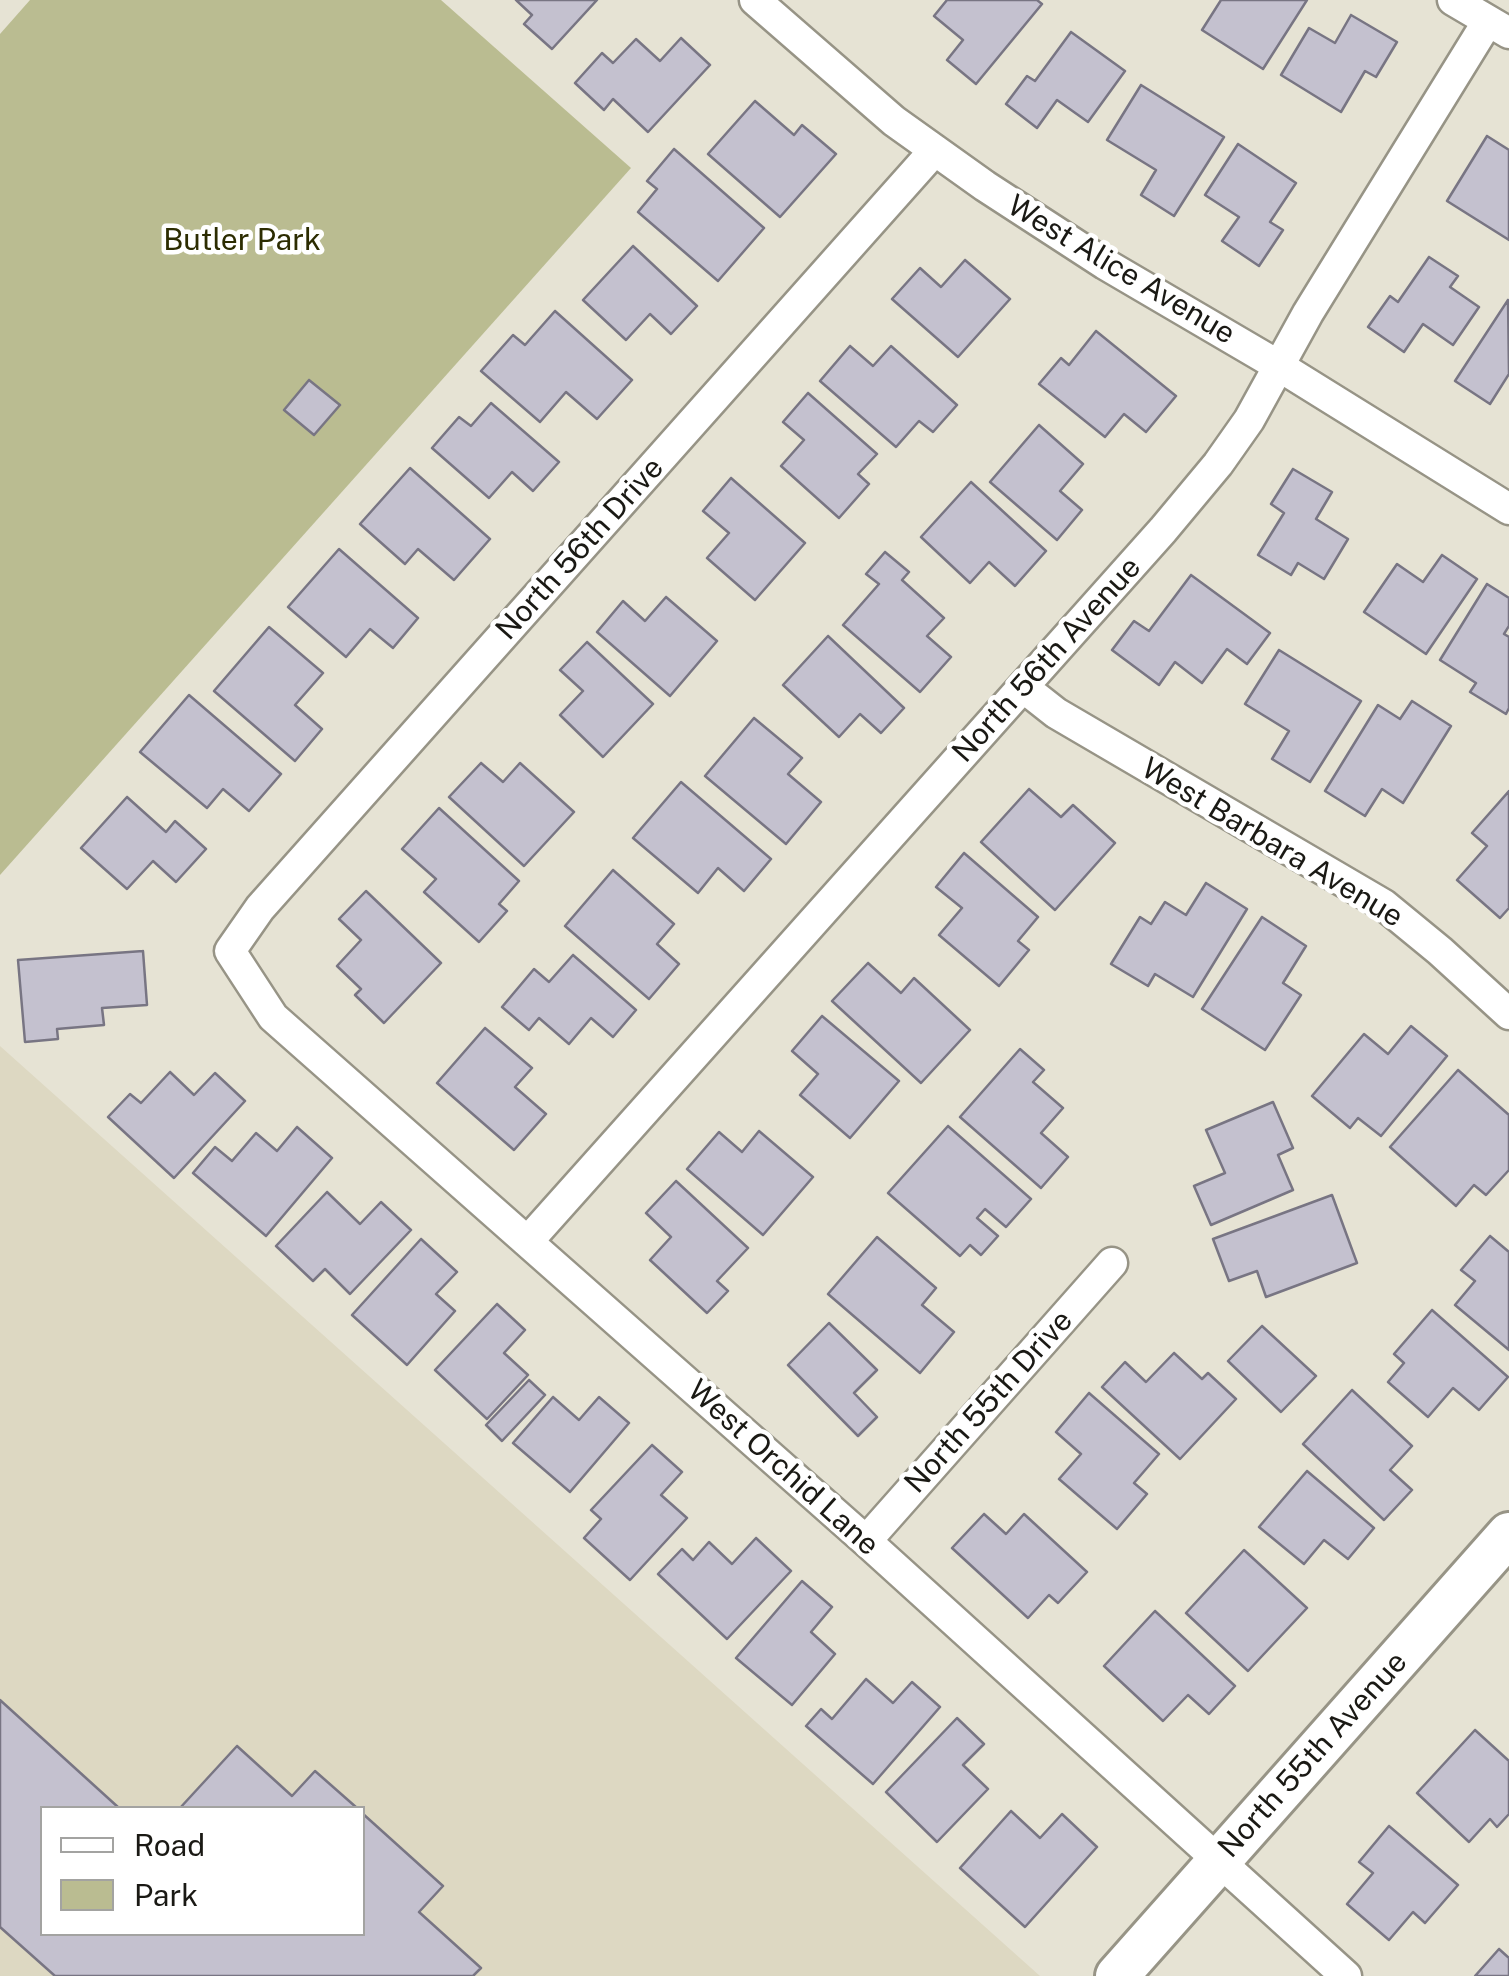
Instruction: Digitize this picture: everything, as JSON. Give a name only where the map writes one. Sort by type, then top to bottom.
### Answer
[{"type":"street","name":"West Alice Avenue","points":[[755,0],[894,121],[934,150],[1105,264],[1279,366],[1509,509]]},
{"type":"street","points":[[1453,0],[1499,27]]},
{"type":"street","name":"North 56th Avenue","points":[[528,1241],[1218,464],[1499,27]]},
{"type":"street","name":"North 56th Drive","points":[[230,952],[260,908],[934,150]]},
{"type":"street","name":"West Barbara Avenue","points":[[1023,687],[1056,713],[1384,905],[1509,1014]]},
{"type":"street","name":"West Orchid Lane","points":[[230,952],[273,1017],[866,1541],[1346,1976]]},
{"type":"street","name":"North 55th Drive","points":[[866,1541],[1112,1263]]},
{"type":"street","name":"North 55th Avenue","points":[[1117,1976],[1509,1534]]},
{"type":"shaded area","points":[[0,1046],[1040,1976],[0,1976]]},
{"type":"green space","name":"Butler Park","points":[[30,0],[441,0],[631,168],[0,875],[0,34]]},
{"type":"building","points":[[516,0],[597,0],[552,49],[524,24],[532,15]]},
{"type":"building","points":[[947,0],[1037,0],[1042,4],[976,84],[947,60],[963,40],[934,16]]},
{"type":"building","points":[[1221,0],[1307,0],[1263,69],[1202,30]]},
{"type":"building","points":[[1351,15],[1397,42],[1376,77],[1365,71],[1341,112],[1281,75],[1309,28],[1335,43]]},
{"type":"building","points":[[1071,32],[1125,71],[1088,122],[1057,100],[1037,128],[1006,104],[1027,76],[1035,81]]},
{"type":"building","points":[[681,38],[710,65],[648,132],[613,99],[604,110],[575,83],[602,53],[613,63],[636,39],[660,61]]},
{"type":"building","points":[[1141,85],[1224,137],[1174,216],[1141,195],[1156,170],[1107,140]]},
{"type":"building","points":[[755,101],[794,135],[802,125],[836,154],[780,217],[708,154]]},
{"type":"building","points":[[1487,136],[1509,150],[1509,240],[1447,201]]},
{"type":"building","points":[[1238,144],[1296,183],[1270,222],[1283,230],[1259,266],[1222,241],[1239,217],[1205,195]]},
{"type":"building","points":[[674,149],[764,228],[718,281],[638,212],[657,189],[647,181]]},
{"type":"building","points":[[633,246],[697,306],[671,334],[650,314],[626,340],[583,300]]},
{"type":"building","points":[[1429,257],[1458,276],[1450,287],[1479,307],[1453,345],[1423,324],[1404,352],[1368,327],[1390,296],[1398,302]]},
{"type":"building","points":[[965,260],[1010,299],[958,357],[892,299],[920,268],[941,287]]},
{"type":"building","points":[[1508,300],[1509,374],[1490,404],[1455,381]]},
{"type":"building","points":[[555,311],[632,380],[597,419],[566,392],[540,422],[481,371],[513,335],[525,345]]},
{"type":"building","points":[[1096,331],[1176,396],[1146,432],[1124,414],[1105,437],[1039,384],[1061,358],[1069,365]]},
{"type":"building","points":[[850,346],[873,366],[891,346],[957,405],[933,432],[919,421],[896,447],[820,381]]},
{"type":"building","points":[[309,380],[340,405],[314,435],[284,410]]},
{"type":"building","points":[[808,393],[877,454],[858,474],[869,484],[839,518],[781,466],[804,440],[783,422]]},
{"type":"building","points":[[491,403],[559,462],[533,491],[512,472],[489,498],[432,448],[459,417],[471,426]]},
{"type":"building","points":[[1039,425],[1083,464],[1060,491],[1082,510],[1057,540],[990,482]]},
{"type":"building","points":[[410,468],[490,539],[454,580],[418,549],[405,564],[360,524]]},
{"type":"building","points":[[1293,469],[1332,492],[1316,519],[1348,539],[1324,579],[1298,563],[1291,575],[1258,555],[1284,513],[1271,504]]},
{"type":"building","points":[[731,478],[805,543],[755,600],[707,558],[729,533],[703,511]]},
{"type":"building","points":[[971,482],[1046,551],[1015,586],[989,562],[970,583],[921,537]]},
{"type":"building","points":[[339,549],[418,618],[393,648],[370,629],[346,657],[288,607]]},
{"type":"building","points":[[885,552],[909,572],[902,580],[944,618],[927,636],[951,657],[920,692],[843,625],[879,584],[866,574]]},
{"type":"building","points":[[1442,555],[1477,579],[1426,654],[1364,612],[1397,564],[1423,582]]},
{"type":"building","points":[[1191,575],[1270,633],[1247,664],[1227,649],[1202,683],[1175,662],[1159,685],[1112,650],[1134,621],[1149,631]]},
{"type":"building","points":[[1487,584],[1509,598],[1509,626],[1504,634],[1509,637],[1506,714],[1470,692],[1476,683],[1440,660]]},
{"type":"building","points":[[666,597],[717,641],[670,696],[597,632],[623,601],[645,621]]},
{"type":"building","points":[[269,627],[323,673],[295,705],[322,729],[295,761],[214,691]]},
{"type":"building","points":[[828,636],[904,708],[881,733],[860,714],[839,737],[783,685]]},
{"type":"building","points":[[587,642],[653,704],[603,757],[560,715],[583,691],[560,670]]},
{"type":"building","points":[[1279,650],[1361,701],[1310,782],[1272,759],[1289,731],[1245,704]]},
{"type":"building","points":[[189,695],[281,774],[249,811],[223,789],[207,808],[140,752]]},
{"type":"building","points":[[1412,701],[1451,726],[1403,803],[1382,789],[1365,816],[1325,791],[1378,705],[1400,719]]},
{"type":"building","points":[[754,718],[802,758],[788,774],[821,802],[786,844],[705,776]]},
{"type":"building","points":[[481,763],[503,782],[520,763],[574,812],[524,866],[449,797]]},
{"type":"building","points":[[681,782],[771,859],[744,891],[718,868],[698,893],[633,838]]},
{"type":"building","points":[[1029,789],[1061,817],[1073,805],[1115,843],[1055,910],[981,842]]},
{"type":"building","points":[[1509,791],[1509,908],[1500,918],[1457,880],[1487,846],[1472,833]]},
{"type":"building","points":[[127,797],[166,832],[175,821],[206,849],[176,882],[153,861],[127,889],[81,848]]},
{"type":"building","points":[[439,808],[519,881],[499,904],[507,911],[479,942],[424,892],[436,879],[402,849]]},
{"type":"building","points":[[964,853],[1038,917],[1018,941],[1029,950],[999,986],[939,935],[962,908],[936,887]]},
{"type":"building","points":[[613,870],[674,924],[657,944],[679,964],[649,999],[565,926]]},
{"type":"building","points":[[1206,883],[1247,909],[1193,997],[1155,974],[1148,986],[1111,964],[1140,917],[1151,924],[1165,902],[1186,915]]},
{"type":"building","points":[[366,891],[441,963],[384,1023],[355,995],[361,989],[337,966],[361,940],[339,919]]},
{"type":"building","points":[[1262,917],[1306,946],[1283,983],[1301,995],[1265,1050],[1202,1009]]},
{"type":"building","points":[[143,951],[147,1005],[102,1008],[104,1025],[57,1029],[58,1039],[25,1042],[18,960]]},
{"type":"building","points":[[573,955],[636,1010],[613,1037],[591,1018],[569,1044],[539,1018],[529,1030],[502,1007],[534,969],[549,982]]},
{"type":"building","points":[[868,963],[901,993],[914,978],[970,1030],[921,1083],[832,1001]]},
{"type":"building","points":[[822,1016],[899,1081],[850,1138],[800,1095],[818,1074],[792,1051]]},
{"type":"building","points":[[1411,1026],[1447,1056],[1381,1136],[1358,1118],[1350,1128],[1312,1096],[1364,1034],[1388,1054]]},
{"type":"building","points":[[485,1028],[532,1068],[515,1087],[546,1114],[514,1150],[437,1083]]},
{"type":"building","points":[[1020,1049],[1044,1070],[1033,1082],[1063,1108],[1041,1133],[1068,1157],[1041,1188],[960,1117]]},
{"type":"building","points":[[1458,1070],[1509,1115],[1509,1170],[1486,1195],[1474,1185],[1456,1206],[1390,1147]]},
{"type":"building","points":[[170,1072],[194,1095],[215,1073],[245,1101],[174,1178],[108,1117],[130,1094],[141,1103]]},
{"type":"building","points":[[1273,1102],[1293,1148],[1278,1155],[1293,1190],[1211,1225],[1194,1186],[1225,1173],[1206,1130]]},
{"type":"building","points":[[948,1126],[1031,1199],[1006,1227],[985,1209],[977,1218],[998,1236],[981,1255],[970,1245],[960,1256],[888,1193]]},
{"type":"building","points":[[297,1127],[332,1158],[266,1236],[193,1173],[215,1147],[232,1161],[256,1133],[277,1151]]},
{"type":"building","points":[[759,1131],[813,1177],[763,1235],[687,1169],[719,1132],[742,1152]]},
{"type":"building","points":[[676,1181],[748,1248],[717,1281],[728,1291],[707,1313],[650,1260],[671,1237],[646,1213]]},
{"type":"building","points":[[327,1192],[360,1224],[381,1202],[411,1230],[350,1294],[325,1269],[313,1281],[276,1246]]},
{"type":"building","points":[[1332,1195],[1357,1263],[1266,1297],[1257,1271],[1229,1281],[1213,1239]]},
{"type":"building","points":[[1490,1236],[1509,1252],[1509,1350],[1455,1305],[1475,1281],[1461,1270]]},
{"type":"building","points":[[877,1237],[936,1288],[922,1305],[954,1332],[920,1373],[828,1294]]},
{"type":"building","points":[[421,1239],[457,1272],[436,1294],[455,1311],[407,1365],[352,1315]]},
{"type":"building","points":[[497,1304],[525,1330],[504,1353],[528,1375],[487,1419],[435,1370]]},
{"type":"building","points":[[1432,1310],[1508,1377],[1479,1410],[1453,1388],[1428,1417],[1388,1382],[1404,1363],[1394,1354]]},
{"type":"building","points":[[829,1323],[877,1370],[854,1393],[877,1417],[858,1436],[788,1365]]},
{"type":"building","points":[[1262,1326],[1316,1376],[1281,1412],[1228,1361]]},
{"type":"building","points":[[1174,1353],[1202,1379],[1208,1373],[1236,1399],[1180,1459],[1102,1387],[1125,1362],[1146,1382]]},
{"type":"building","points":[[529,1380],[545,1395],[502,1441],[486,1425]]},
{"type":"building","points":[[1352,1390],[1412,1446],[1390,1470],[1412,1490],[1384,1520],[1303,1444]]},
{"type":"building","points":[[1089,1393],[1159,1454],[1134,1483],[1147,1494],[1117,1529],[1059,1479],[1081,1454],[1056,1432]]},
{"type":"building","points":[[553,1397],[579,1420],[599,1397],[629,1423],[570,1492],[513,1443]]},
{"type":"building","points":[[652,1445],[682,1472],[661,1495],[687,1518],[630,1580],[584,1538],[601,1519],[591,1510]]},
{"type":"building","points":[[1307,1471],[1374,1528],[1348,1559],[1324,1540],[1304,1564],[1259,1527]]},
{"type":"building","points":[[984,1514],[1006,1534],[1024,1514],[1087,1572],[1058,1603],[1049,1595],[1028,1618],[952,1548]]},
{"type":"building","points":[[756,1538],[791,1571],[727,1639],[658,1574],[682,1549],[693,1560],[709,1542],[732,1564]]},
{"type":"building","points":[[1244,1550],[1307,1608],[1248,1671],[1186,1613]]},
{"type":"building","points":[[802,1581],[832,1607],[811,1632],[835,1654],[792,1705],[736,1658]]},
{"type":"building","points":[[1155,1611],[1235,1686],[1209,1714],[1188,1695],[1163,1721],[1104,1666]]},
{"type":"building","points":[[866,1679],[893,1703],[912,1682],[940,1707],[873,1784],[806,1726],[821,1709],[832,1719]]},
{"type":"building","points":[[0,1700],[117,1806],[40,1806],[40,1936],[365,1936],[365,1816],[443,1886],[419,1912],[481,1968],[473,1976],[55,1976],[0,1927]]},
{"type":"building","points":[[957,1718],[984,1744],[963,1765],[988,1789],[937,1842],[886,1792]]},
{"type":"building","points":[[1475,1730],[1509,1761],[1509,1814],[1497,1827],[1490,1819],[1469,1842],[1417,1793]]},
{"type":"building","points":[[237,1746],[292,1796],[315,1771],[355,1806],[182,1806]]},
{"type":"building","points":[[1011,1811],[1040,1838],[1062,1814],[1097,1847],[1025,1927],[960,1868]]},
{"type":"building","points":[[1389,1826],[1458,1885],[1425,1923],[1413,1912],[1389,1940],[1347,1904],[1373,1873],[1359,1862]]},
{"type":"building","points":[[1499,1949],[1509,1958],[1509,1976],[1475,1976]]}]
